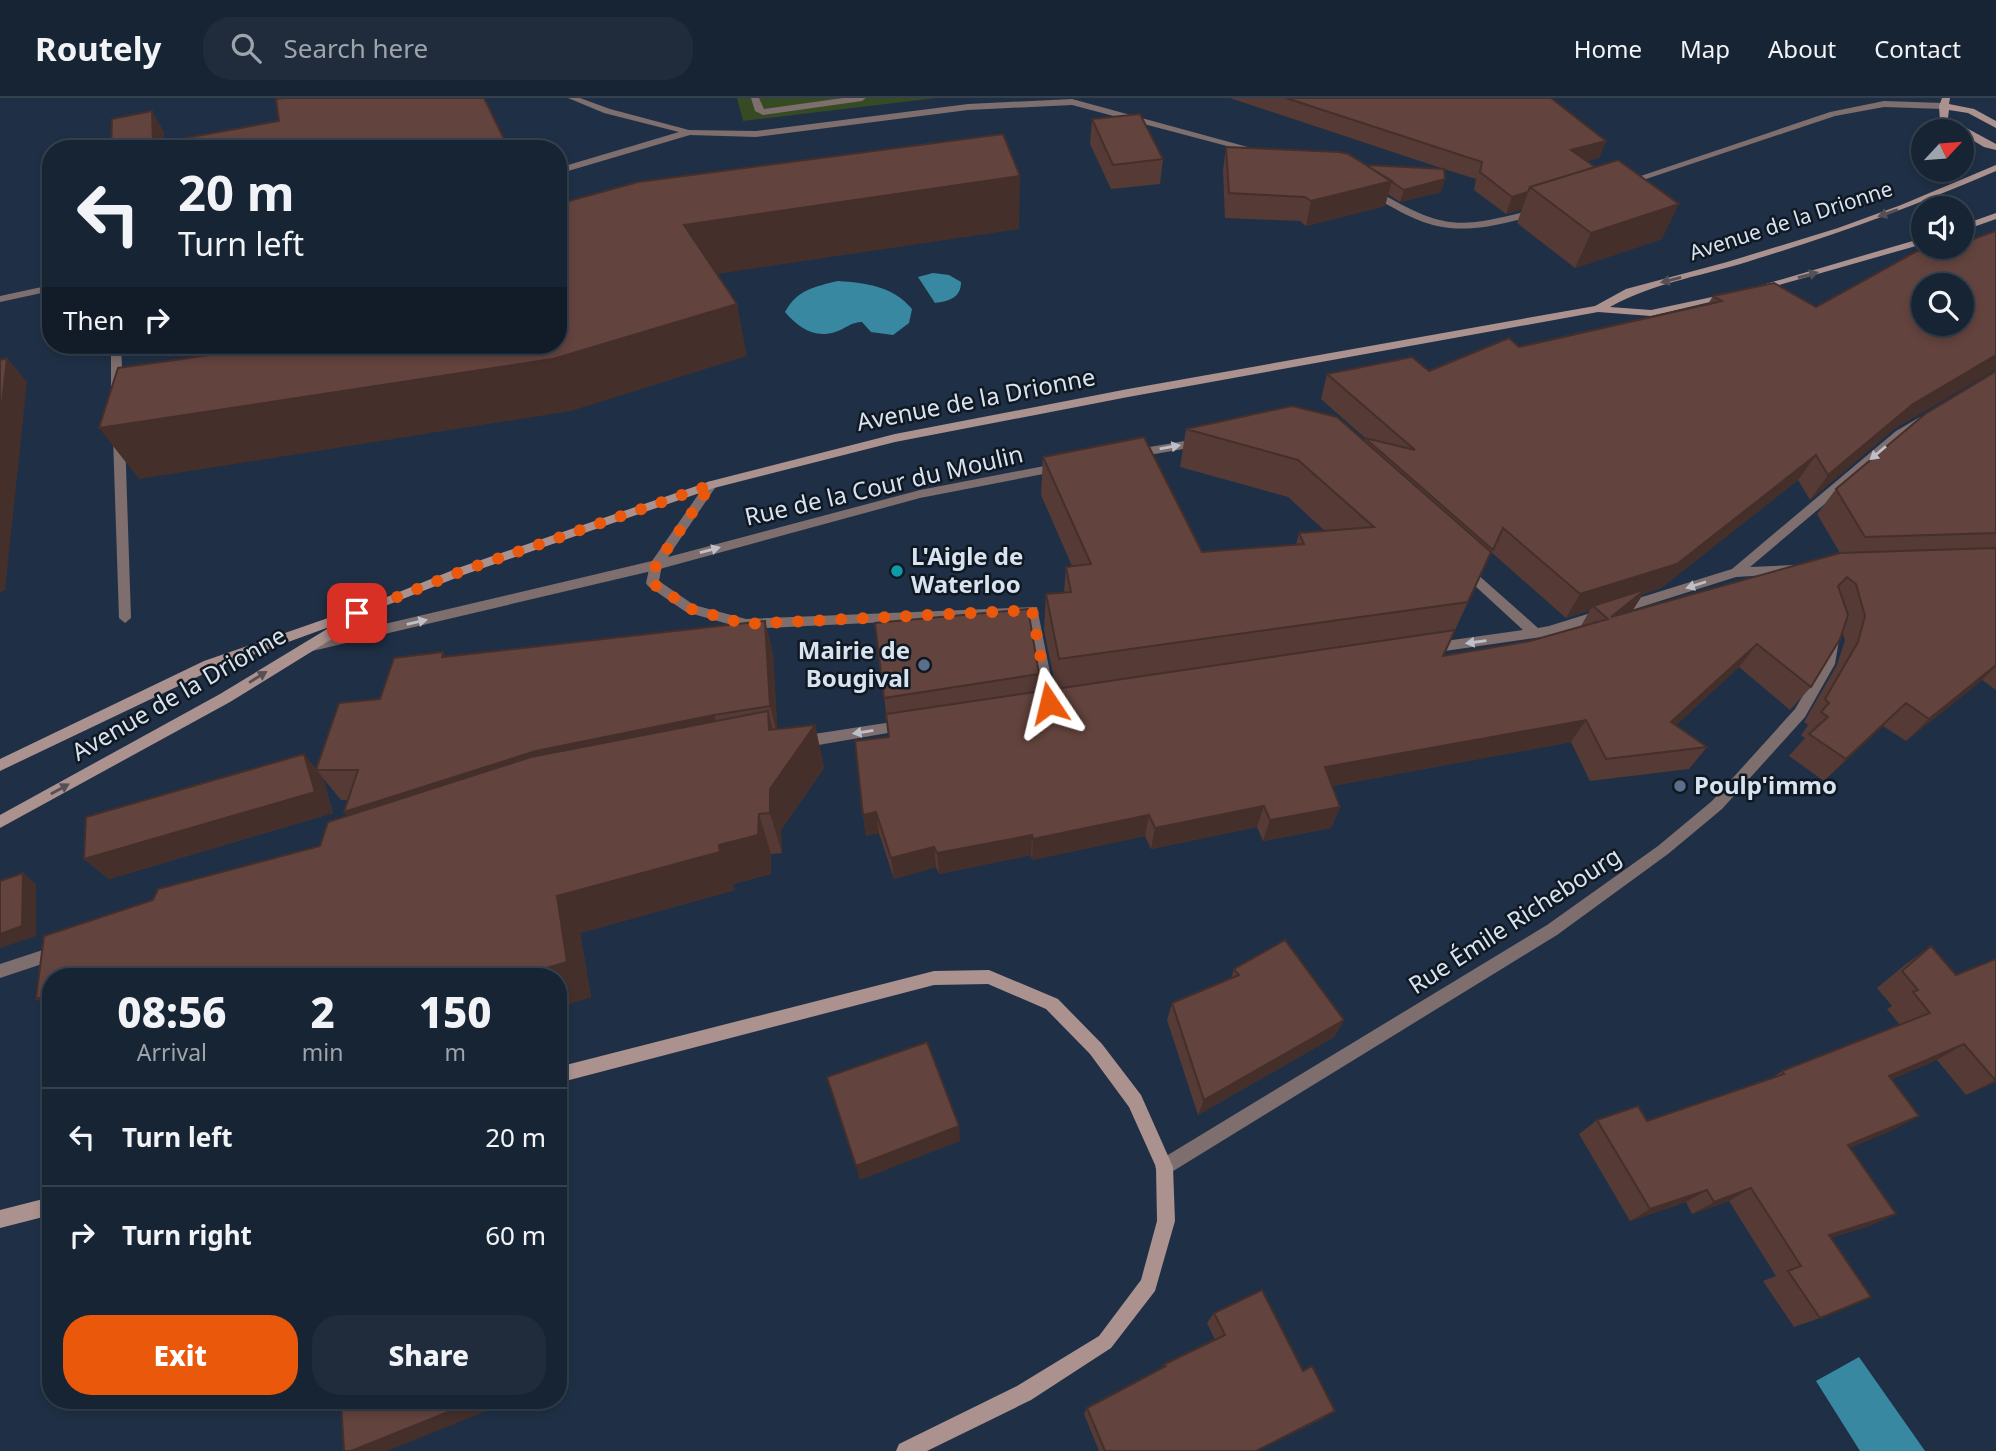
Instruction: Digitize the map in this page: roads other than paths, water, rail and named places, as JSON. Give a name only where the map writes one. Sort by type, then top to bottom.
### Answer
[{"type":"main road","points":[[1996,125],[1971,111],[1944,102],[1942,119],[1987,145],[1996,146]]},
{"type":"main road","name":"Avenue de la Drionne","points":[[1598,309],[1630,290],[1731,264],[1841,230],[1996,168]]},
{"type":"main road","points":[[1974,224],[1996,216]]},
{"type":"main road","points":[[1746,290],[1911,244]]},
{"type":"main road","name":"Avenue de la Drionne","points":[[0,765],[209,665],[381,604],[475,567],[711,485],[895,438],[1128,393],[1598,309],[1651,313],[1732,294]]},
{"type":"main road","name":"Avenue de la Drionne","points":[[0,822],[225,698],[381,604]]},
{"type":"main road","points":[[567,1073],[934,978],[989,976],[1052,1004],[1096,1049],[1135,1101],[1164,1167],[1166,1221],[1149,1285],[1105,1342],[1024,1393],[906,1451]]},
{"type":"main road","points":[[0,1219],[42,1208]]},
{"type":"street","points":[[572,98],[607,111],[690,132],[756,134],[968,107],[1075,100],[1268,154]]},
{"type":"street","points":[[755,98],[758,109],[763,112],[862,98]]},
{"type":"street","points":[[1619,185],[1833,114],[1884,104],[1944,102]]},
{"type":"street","points":[[567,168],[690,132]]},
{"type":"street","points":[[1357,181],[1412,217],[1451,229],[1482,227],[1545,209]]},
{"type":"street","points":[[0,299],[42,290]]},
{"type":"street","points":[[116,354],[118,396]]},
{"type":"street","points":[[1737,572],[1900,434],[1932,414]]},
{"type":"street","points":[[118,422],[125,618]]},
{"type":"street","points":[[1114,457],[1222,438]]},
{"type":"street","name":"Rue de la Cour du Moulin","points":[[303,649],[656,565],[920,494],[1074,464]]},
{"type":"street","points":[[711,485],[656,565],[652,583],[691,609],[746,624],[1032,610],[1049,703]]},
{"type":"street","points":[[1451,558],[1535,634]]},
{"type":"street","points":[[1414,651],[1535,634],[1737,572],[1812,569]]},
{"type":"street","name":"Rue Émile Richebourg","points":[[1164,1167],[1552,930],[1663,850],[1717,805],[1800,713],[1828,664],[1836,639],[1830,619]]},
{"type":"street","points":[[791,743],[914,724]]},
{"type":"street","points":[[0,971],[66,949]]},
{"type":"water","points":[[933,273],[949,275],[961,282],[959,292],[949,300],[935,303],[918,277]]},
{"type":"water","points":[[838,281],[878,287],[896,295],[912,309],[909,323],[893,335],[871,332],[862,322],[835,332],[820,334],[801,327],[785,312],[801,294],[814,287]]},
{"type":"water","points":[[1859,1357],[1925,1451],[1860,1451],[1816,1381]]},
{"type":"place","name":"L'Aigle de Waterloo","points":[[897,571]]},
{"type":"place","name":"Mairie de Bougival","points":[[924,665]]},
{"type":"place","name":"Poulp'immo","points":[[1680,786]]}]
